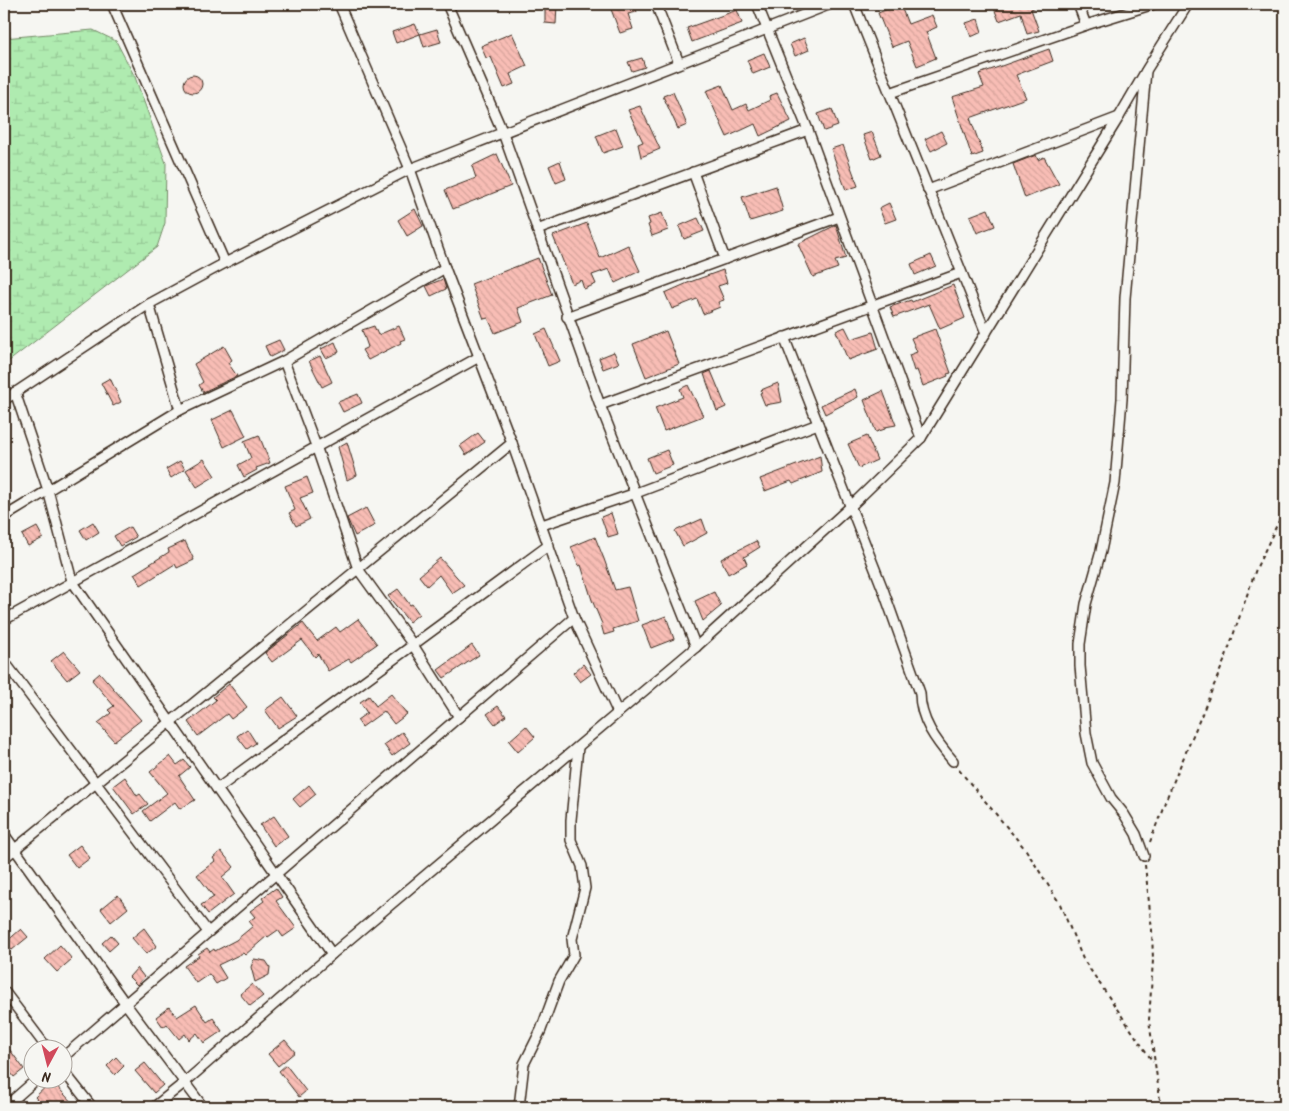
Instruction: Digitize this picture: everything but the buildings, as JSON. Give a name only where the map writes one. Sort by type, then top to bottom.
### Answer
[{"type":"street","points":[[112,4],[225,263]]},
{"type":"street","points":[[339,4],[410,169],[445,268],[542,524],[574,618],[618,713]]},
{"type":"street","points":[[447,4],[503,133],[567,317],[696,647]]},
{"type":"street","points":[[656,4],[679,62]]},
{"type":"street","points":[[757,4],[808,130],[921,438]]},
{"type":"street","points":[[4,400],[148,304],[410,169],[679,62],[832,4]]},
{"type":"street","points":[[854,4],[986,333]]},
{"type":"street","points":[[1078,4],[1086,24]]},
{"type":"street","points":[[890,93],[1086,24],[1154,4]]},
{"type":"street","points":[[154,1107],[696,647],[850,507],[921,438],[1188,4]]},
{"type":"street","points":[[1144,856],[1136,834],[1124,814],[1111,798],[1092,763],[1086,732],[1080,644],[1086,604],[1101,552],[1115,483],[1122,399],[1126,298],[1147,68]]},
{"type":"street","points":[[928,190],[1119,117]]},
{"type":"street","points":[[537,230],[808,130]]},
{"type":"street","points":[[693,172],[725,259]]},
{"type":"street","points":[[567,317],[839,217]]},
{"type":"street","points":[[4,517],[180,410],[284,361],[445,268]]},
{"type":"street","points":[[600,404],[961,273]]},
{"type":"street","points":[[148,304],[180,410]]},
{"type":"street","points":[[784,338],[908,657],[920,693],[920,705],[926,722],[938,742],[953,761]]},
{"type":"street","points":[[4,620],[479,357]]},
{"type":"street","points":[[284,361],[316,446],[358,569],[413,645],[459,717]]},
{"type":"street","points":[[15,392],[48,490],[72,581],[332,954]]},
{"type":"street","points":[[542,524],[636,493],[818,424]]},
{"type":"street","points":[[4,858],[512,443]]},
{"type":"street","points":[[217,789],[549,545]]},
{"type":"street","points":[[72,1049],[574,618]]},
{"type":"street","points":[[4,661],[208,932]]},
{"type":"street","points":[[519,1107],[524,1064],[541,1030],[559,981],[574,955],[572,939],[586,888],[582,866],[571,840],[571,820],[578,747]]},
{"type":"street","points":[[4,834],[125,1004],[203,1107]]},
{"type":"street","points":[[4,991],[39,1038]]},
{"type":"street","points":[[72,1082],[92,1107]]},
{"type":"street","points":[[5,1107],[27,1088]]},
{"type":"path","points":[[1161,1107],[1149,1020],[1153,960],[1152,930],[1144,856],[1225,659],[1256,569],[1285,508]]},
{"type":"path","points":[[953,761],[959,771],[1026,850],[1060,904],[1083,959],[1155,1064]]},
{"type":"green space","points":[[93,30],[116,41],[135,77],[166,163],[165,223],[157,247],[4,365],[4,38]]}]
